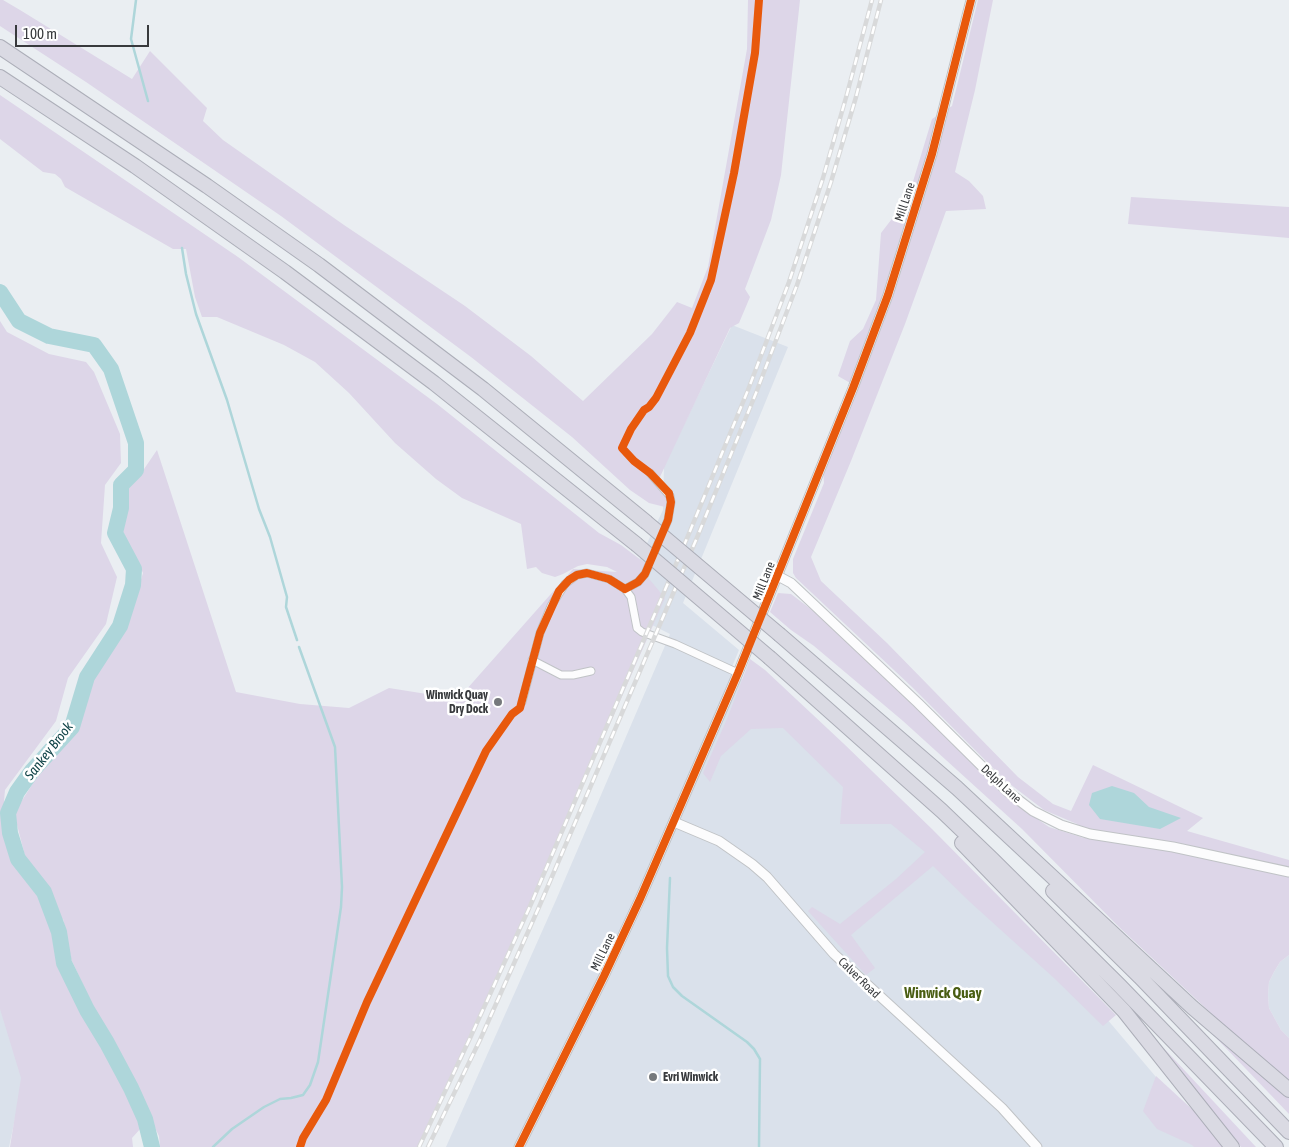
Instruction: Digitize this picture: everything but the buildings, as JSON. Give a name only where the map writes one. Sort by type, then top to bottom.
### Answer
[{"type":"highway","points":[[0,46],[130,133],[318,266],[483,389],[646,522],[957,788],[1192,1007],[1289,1090]]},
{"type":"highway","points":[[0,77],[135,166],[293,278],[442,389],[636,544],[770,658],[992,859],[1119,985],[1276,1147]]},
{"type":"highway","points":[[860,705],[1001,839],[1140,977],[1289,1132]]},
{"type":"highway","points":[[847,727],[999,880],[1124,1011],[1232,1147]]},
{"type":"street","name":"Mill Lane","points":[[518,1147],[620,944],[674,822],[738,673],[853,388],[888,295],[932,154],[971,0]]},
{"type":"street","points":[[625,589],[638,582],[645,574],[668,520],[670,496],[650,473]]},
{"type":"street","points":[[522,702],[540,632],[559,591],[569,580],[587,572],[609,578],[625,589],[631,597],[637,628],[642,632],[675,644],[738,673]]},
{"type":"street","name":"Delph Lane","points":[[778,576],[788,581],[1008,792],[1033,811],[1061,825],[1090,834],[1173,847],[1289,872]]},
{"type":"street","points":[[532,660],[561,675],[573,675],[591,671]]},
{"type":"street","name":"Calver Road","points":[[674,822],[718,841],[752,864],[767,877],[834,954],[1002,1108],[1037,1147]]},
{"type":"shaded area","points":[[0,0],[20,10],[132,79],[150,51],[207,108],[203,121],[223,140],[344,225],[465,306],[531,356],[583,401],[652,334],[677,302],[692,308],[708,267],[747,49],[748,0],[800,0],[781,175],[771,220],[745,289],[750,297],[739,323],[730,328],[659,479],[669,489],[665,507],[649,503],[630,490],[572,437],[471,357],[281,216],[86,82],[0,26]]},
{"type":"shaded area","points":[[978,0],[993,0],[975,90],[955,172],[969,181],[983,196],[986,209],[946,211],[905,324],[811,557],[821,581],[887,643],[1018,777],[1053,804],[1071,811],[1093,765],[1203,818],[1187,831],[1289,860],[1289,955],[1280,962],[1274,972],[1269,982],[1268,995],[1269,1008],[1281,1030],[1289,1038],[1289,1081],[1229,1030],[1119,927],[1022,829],[903,721],[814,646],[770,612],[778,593],[791,594],[816,613],[1020,807],[1049,827],[1084,838],[1077,824],[1044,810],[1006,781],[912,687],[796,578],[793,573],[793,559],[824,483],[822,454],[852,384],[838,376],[850,341],[863,329],[876,300],[881,233],[908,198],[932,119],[952,106]]},
{"type":"shaded area","points":[[0,95],[238,257],[437,404],[599,533],[621,545],[645,563],[647,567],[645,574],[665,598],[541,882],[418,1147],[160,1147],[159,1136],[113,1043],[141,1128],[132,1138],[133,1147],[10,1147],[21,1078],[0,1009],[0,321],[7,332],[49,354],[86,362],[94,372],[120,434],[121,463],[105,485],[101,543],[117,577],[106,624],[68,678],[56,721],[5,790],[4,801],[8,832],[25,872],[40,897],[54,898],[51,890],[25,856],[14,813],[42,769],[77,730],[94,676],[126,628],[143,573],[123,532],[129,486],[142,472],[157,450],[236,692],[300,704],[349,708],[389,688],[458,699],[573,569],[617,572],[607,567],[587,564],[578,566],[555,577],[542,573],[536,567],[527,569],[521,524],[462,498],[436,479],[395,443],[349,393],[315,362],[284,345],[217,317],[202,317],[195,297],[186,249],[173,249],[65,187],[61,179],[55,174],[43,172],[0,139]],"holes":[[[63,919],[71,959],[85,989],[69,962],[64,938],[55,938],[53,928]]]},
{"type":"shaded area","points":[[1131,197],[1289,207],[1289,238],[1128,224]]},
{"type":"shaded area","points":[[732,325],[788,347],[683,603],[739,650],[729,674],[746,681],[1101,1012],[1156,1077],[1207,1123],[1226,1147],[446,1147],[556,900],[670,634],[640,619],[627,585],[663,510],[664,466]]},
{"type":"shaded area","points":[[750,659],[765,670],[932,829],[1116,1015],[1103,1026],[933,866],[851,935],[875,968],[866,975],[808,911],[812,907],[840,924],[896,879],[925,852],[891,824],[840,824],[843,787],[783,728],[751,729],[721,756],[710,782],[703,773],[727,719]]},
{"type":"shaded area","points":[[1289,955],[1289,1038],[1281,1030],[1269,1008],[1268,995],[1269,982],[1274,972],[1280,962]]},
{"type":"shaded area","points":[[0,1001],[24,1077],[9,1147],[0,1147]]},
{"type":"shaded area","points":[[1196,1017],[1289,1097],[1289,1114],[1246,1069]]},
{"type":"shaded area","points":[[1159,1043],[1256,1147],[1241,1147],[1157,1045]]},
{"type":"shaded area","points":[[1156,1076],[1207,1123],[1226,1147],[1194,1147],[1157,1129],[1143,1111]]},
{"type":"water","points":[[1112,786],[1134,793],[1149,807],[1181,818],[1160,829],[1100,819],[1089,805],[1092,793]]},
{"type":"waterway","points":[[136,0],[131,39],[148,101]]},
{"type":"waterway","points":[[182,248],[196,314],[227,400],[259,509],[270,537],[287,597],[286,607],[297,640]]},
{"type":"waterway","name":"Sankey Brook","points":[[0,292],[19,321],[49,336],[94,345],[111,369],[136,443],[136,470],[121,485],[121,508],[115,533],[134,569],[133,585],[120,626],[87,677],[72,727],[32,771],[17,792],[8,813],[10,833],[18,859],[44,892],[59,932],[64,963],[87,1010],[131,1088],[145,1119],[152,1147]]},
{"type":"waterway","points":[[213,1147],[232,1129],[264,1107],[280,1099],[303,1095],[310,1085],[318,1062],[341,907],[342,887],[335,747],[299,647]]},
{"type":"waterway","points":[[670,878],[667,948],[668,976],[673,987],[682,996],[747,1042],[760,1059],[759,1147]]},
{"type":"railway","points":[[419,1147],[531,904],[688,536],[748,390],[789,282],[823,178],[872,0]]},
{"type":"railway","points":[[428,1147],[480,1040],[539,907],[696,540],[756,393],[797,285],[831,182],[856,97],[881,0]]},
{"type":"cycle path","points":[[625,589],[638,582],[645,574],[668,520],[671,502],[669,493],[622,448],[631,429],[644,410],[656,398],[690,333],[711,280],[734,173],[755,53],[759,0]]},
{"type":"cycle path","points":[[519,1147],[640,899],[738,673],[853,388],[888,295],[932,154],[971,0]]},
{"type":"cycle path","points":[[300,1147],[303,1138],[326,1100],[367,1002],[486,751],[512,714],[520,708],[540,633],[559,591],[569,580],[577,575],[587,573],[609,579],[625,589]]},
{"type":"place","name":"Winwick Quay Dry Dock","points":[[498,702]]},
{"type":"place","name":"Evri Winwick","points":[[653,1077]]},
{"type":"district","name":"Winwick Quay","points":[[943,993]]}]
